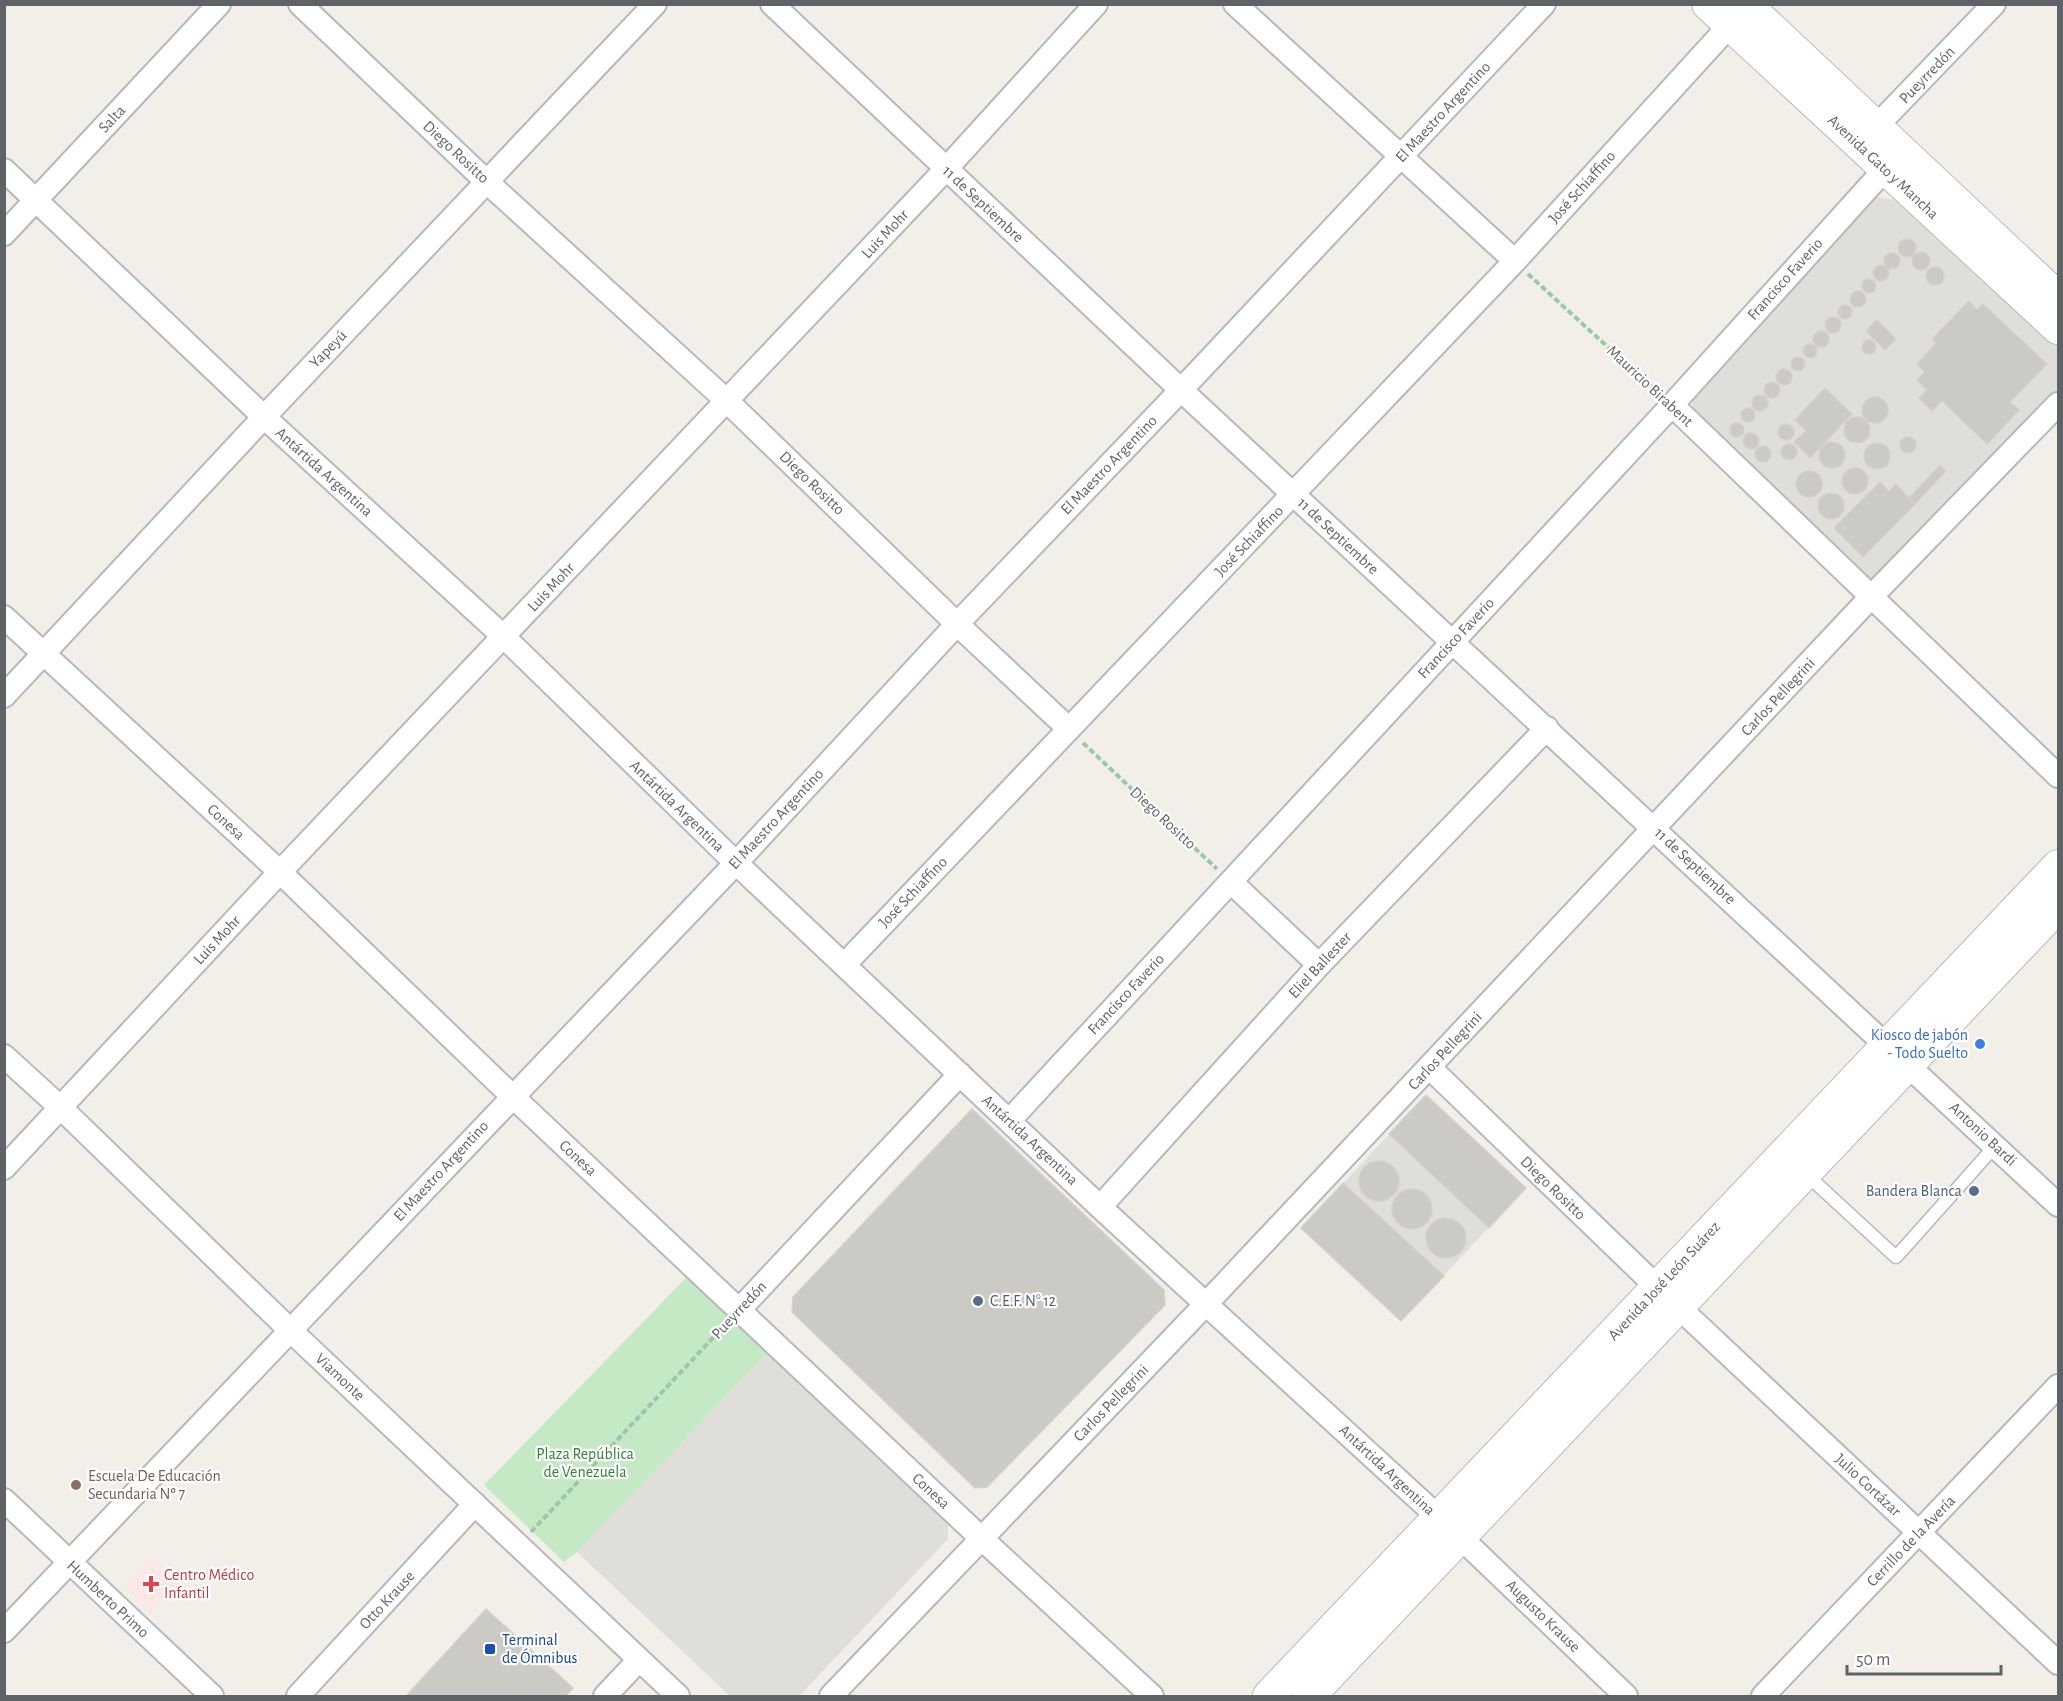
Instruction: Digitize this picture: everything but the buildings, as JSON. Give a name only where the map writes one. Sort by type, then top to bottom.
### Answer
[{"type":"main road","name":"Avenida Gato y Mancha","points":[[1733,10],[1893,160],[2058,328]]},
{"type":"main road","name":"Avenida Gato y Mancha","points":[[1893,160],[2058,298]]},
{"type":"main road","name":"Avenida José León Suárez","points":[[1668,1298],[1805,1173],[1897,1055],[2058,866]]},
{"type":"main road","name":"Avenida José León Suárez","points":[[1269,1696],[1450,1527],[1897,1055],[2058,906]]},
{"type":"main road","name":"Avenida José León Suárez","points":[[1309,1696],[1450,1527]]},
{"type":"street","name":"Salta","points":[[4,234],[219,4]]},
{"type":"street","name":"Diego Rositto","points":[[300,4],[487,182],[727,401],[1069,729]]},
{"type":"street","name":"Yapeyú","points":[[4,696],[264,417],[656,4]]},
{"type":"street","name":"11 de Septiembre","points":[[772,4],[1181,390],[1897,1055]]},
{"type":"street","name":"Luis Mohr","points":[[4,1168],[280,872],[946,169],[1096,4]]},
{"type":"street","points":[[1235,4],[1515,261]]},
{"type":"street","name":"El Maestro Argentino","points":[[4,1631],[736,863],[957,624],[1402,157],[1544,4]]},
{"type":"street","name":"Pueyrredón","points":[[1868,136],[1989,6]]},
{"type":"street","name":"José Schiaffino","points":[[844,964],[1515,261],[1733,10]]},
{"type":"street","name":"Francisco Faverio","points":[[1009,1121],[1672,405],[1893,160]]},
{"type":"street","name":"Antártida Argentina","points":[[4,170],[264,417],[504,636],[736,863],[1100,1207],[1450,1527]]},
{"type":"street","name":"Carlos Pellegrini","points":[[831,1696],[1206,1304],[1870,598],[2058,404]]},
{"type":"street","name":"Mauricio Birabent","points":[[1672,405],[1870,598],[2058,776]]},
{"type":"street","name":"Conesa","points":[[4,617],[280,872],[512,1096],[1152,1696]]},
{"type":"street","name":"Eliel Ballester","points":[[1100,1207],[1319,965],[1546,728]]},
{"type":"street","points":[[1231,882],[1319,965]]},
{"type":"street","name":"Antonio Bardi","points":[[1897,1055],[2058,1205]]},
{"type":"street","name":"Viamonte","points":[[4,1056],[678,1696]]},
{"type":"street","name":"Diego Rositto","points":[[1429,1068],[1668,1298]]},
{"type":"street","name":"Pueyrredón","points":[[739,1310],[960,1074]]},
{"type":"street","name":"Julio Cortázar","points":[[1668,1298],[2058,1663]]},
{"type":"street","name":"Cerrillo de la Avería","points":[[1763,1696],[2058,1386]]},
{"type":"street","name":"Humberto Primo","points":[[4,1500],[212,1696]]},
{"type":"street","name":"Otto Krause","points":[[298,1696],[475,1504]]},
{"type":"street","name":"Augusto Krause","points":[[1450,1527],[1626,1696]]},
{"type":"street","points":[[605,1696],[639,1660]]},
{"type":"lane","points":[[1805,1173],[1896,1257],[1996,1145]]},
{"type":"path","name":"Mauricio Birabent","points":[[1515,261],[1672,405]]},
{"type":"path","name":"Diego Rositto","points":[[1069,729],[1231,882]]},
{"type":"path","name":"Pueyrredón","points":[[518,1546],[739,1310]]},
{"type":"shaded area","points":[[1875,197],[1905,201],[2058,345],[2058,390],[1882,574],[1870,578],[1692,409],[1694,393]]},
{"type":"shaded area","points":[[1426,1095],[1526,1188],[1401,1321],[1301,1228]]},
{"type":"shaded area","points":[[767,1353],[948,1524],[948,1539],[799,1696],[730,1696],[577,1552]]},
{"type":"shaded area","name":"Centro Médico Infantil","points":[[151,1557],[178,1581],[151,1611],[124,1587]]},
{"type":"green space","name":"Plaza República de Venezuela","points":[[687,1277],[767,1353],[577,1552],[564,1562],[484,1485]]},
{"type":"place","name":"Kiosco de jabón - Todo Suelto","points":[[1980,1044]]},
{"type":"place","name":"Bandera Blanca","points":[[1974,1191]]},
{"type":"place","name":"C.E.F. N° 12","points":[[978,1301]]},
{"type":"place","name":"Escuela De Educación Secundaria Nº 7","points":[[76,1485]]},
{"type":"place","name":"Centro Médico Infantil","points":[[151,1584]]},
{"type":"place","name":"Terminal de Ómnibus","points":[[490,1649]]}]
